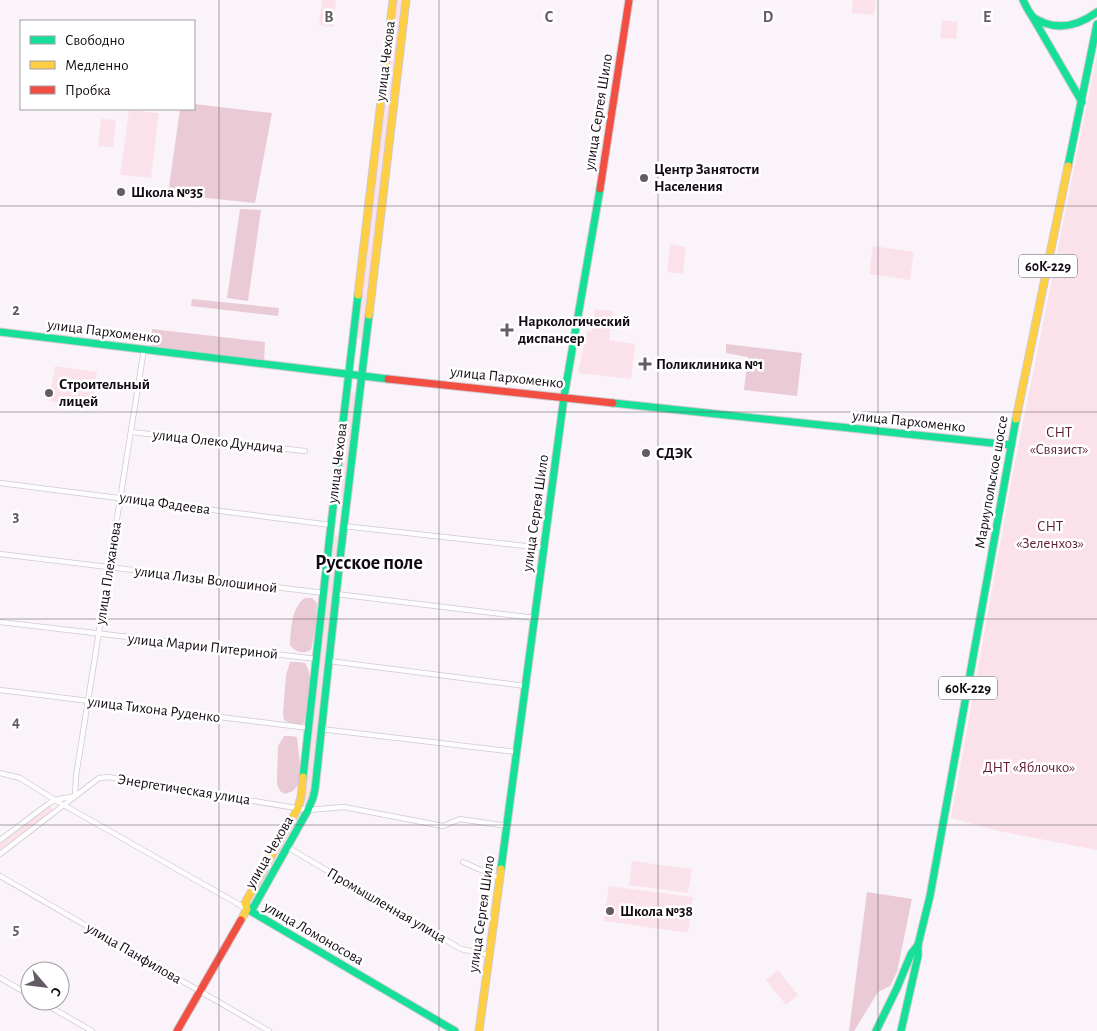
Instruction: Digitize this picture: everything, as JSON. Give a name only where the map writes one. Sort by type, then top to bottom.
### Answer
[{"type":"main road","name":"улица Чехова","points":[[177,1031],[247,909],[245,903],[298,808],[302,797],[331,525],[393,0]]},
{"type":"main road","name":"улица Чехова","points":[[247,909],[253,908],[308,810],[315,789],[343,526],[406,0]]},
{"type":"main road","name":"улица Сергея Шило","points":[[480,1031],[564,397],[598,200],[629,0]]},
{"type":"main road","points":[[1023,0],[1082,102]]},
{"type":"main road","points":[[1032,16],[1051,26],[1065,27],[1077,25],[1097,12]]},
{"type":"main road","name":"Мариупольское шоссе","points":[[901,1031],[930,896],[1011,445],[1097,24]]},
{"type":"main road","name":"улица Пархоменко","points":[[0,332],[361,376],[1011,445]]},
{"type":"main road","points":[[331,525],[343,526]]},
{"type":"main road","name":"улица Ломоносова","points":[[247,909],[455,1031]]},
{"type":"main road","name":"Мариупольское шоссе","points":[[876,1031],[911,954],[918,945]]},
{"type":"street","name":"улица Плеханова","points":[[75,796],[76,776],[144,349]]},
{"type":"street","name":"улица Олеко Дундича","points":[[131,432],[305,451]]},
{"type":"street","name":"улица Фадеева","points":[[0,483],[331,525]]},
{"type":"street","points":[[343,526],[544,548]]},
{"type":"street","name":"улица Лизы Волошиной","points":[[0,554],[324,593]]},
{"type":"street","points":[[336,594],[535,618]]},
{"type":"street","name":"улица Марии Питериной","points":[[0,622],[316,659]]},
{"type":"street","points":[[329,661],[526,686]]},
{"type":"street","name":"улица Тихона Руденко","points":[[0,690],[309,728]]},
{"type":"street","points":[[321,729],[517,752]]},
{"type":"street","name":"улица Ломоносова","points":[[0,773],[20,778],[55,800],[247,909]]},
{"type":"street","name":"Энергетическая улица","points":[[0,854],[99,778],[108,777],[308,810]]},
{"type":"street","name":"Энергетическая улица","points":[[0,840],[48,804],[55,800],[75,796]]},
{"type":"street","points":[[308,810],[344,807],[443,826],[460,820],[506,826]]},
{"type":"street","name":"Промышленная улица","points":[[287,847],[461,949],[489,955]]},
{"type":"street","points":[[463,862],[500,878]]},
{"type":"street","name":"улица Панфилова","points":[[0,876],[269,1031]]},
{"type":"street","points":[[0,978],[20,989]]},
{"type":"street","points":[[57,1011],[92,1031]]},
{"type":"green space","points":[[322,0],[336,0],[333,27],[319,25]]},
{"type":"green space","points":[[396,0],[402,0],[363,339],[356,338]]},
{"type":"green space","points":[[853,0],[876,0],[874,15],[852,13]]},
{"type":"green space","points":[[942,20],[958,22],[956,39],[940,38]]},
{"type":"green space","points":[[1097,54],[1097,850],[998,831],[951,818],[1013,472]]},
{"type":"green space","points":[[129,110],[159,113],[151,178],[120,175]]},
{"type":"green space","points":[[101,119],[116,120],[113,147],[98,146]]},
{"type":"green space","points":[[670,244],[686,247],[683,274],[667,272]]},
{"type":"green space","points":[[873,246],[914,252],[910,280],[869,274]]},
{"type":"green space","points":[[595,309],[613,311],[609,340],[635,344],[631,379],[578,373],[587,331],[592,331]]},
{"type":"green space","points":[[55,366],[97,372],[92,408],[49,401]]},
{"type":"green space","points":[[351,391],[356,392],[343,497],[338,497]]},
{"type":"green space","points":[[334,535],[339,536],[312,790],[306,805],[304,804]]},
{"type":"green space","points":[[50,806],[53,810],[0,850],[0,844]]},
{"type":"green space","points":[[632,861],[692,869],[688,893],[629,885]]},
{"type":"green space","points":[[609,886],[693,897],[688,933],[604,921]]},
{"type":"green space","points":[[778,970],[798,995],[786,1005],[766,980]]},
{"type":"shaded area","points":[[195,104],[272,113],[255,203],[168,194],[180,110],[195,110]]},
{"type":"shaded area","points":[[240,209],[261,210],[248,301],[227,298]]},
{"type":"shaded area","points":[[192,299],[279,308],[278,316],[191,306]]},
{"type":"shaded area","points":[[152,329],[265,342],[264,361],[151,348]]},
{"type":"shaded area","points":[[726,344],[802,353],[797,396],[744,390],[748,357],[726,353]]},
{"type":"shaded area","points":[[305,598],[312,598],[317,603],[316,626],[311,650],[302,652],[295,650],[290,645],[291,626],[297,607]]},
{"type":"shaded area","points":[[290,662],[305,663],[311,685],[304,723],[297,727],[284,720],[283,713],[286,675]]},
{"type":"shaded area","points":[[284,736],[297,737],[300,765],[299,784],[293,791],[285,794],[280,791],[277,784],[278,746]]},
{"type":"shaded area","points":[[867,892],[912,899],[897,972],[890,986],[878,992],[854,1031],[849,1031]]},
{"type":"traffic: fast","points":[[1023,0],[1033,17],[1051,25],[1072,25],[1085,20],[1097,12]]},
{"type":"traffic: fast","points":[[1032,16],[1082,102]]},
{"type":"traffic: fast","points":[[1068,166],[1097,24]]},
{"type":"traffic: fast","points":[[501,869],[564,397],[600,189]]},
{"type":"traffic: fast","points":[[303,777],[358,295]]},
{"type":"traffic: fast","points":[[247,909],[253,908],[308,810],[315,789],[369,315]]},
{"type":"traffic: fast","points":[[0,332],[388,379]]},
{"type":"traffic: fast","points":[[613,403],[1011,445]]},
{"type":"traffic: fast","points":[[901,1031],[930,896],[1016,419]]},
{"type":"traffic: fast","points":[[247,909],[455,1031]]},
{"type":"traffic: fast","points":[[876,1031],[911,954],[918,945]]},
{"type":"traffic: slow","points":[[358,295],[393,0]]},
{"type":"traffic: slow","points":[[369,315],[406,0]]},
{"type":"traffic: slow","points":[[1016,419],[1068,166]]},
{"type":"traffic: slow","points":[[241,920],[247,909],[245,903],[298,808],[303,777]]},
{"type":"traffic: slow","points":[[479,1031],[501,869]]},
{"type":"traffic: jam","points":[[600,189],[629,0]]},
{"type":"traffic: jam","points":[[388,379],[613,403]]},
{"type":"traffic: jam","points":[[177,1031],[241,920]]},
{"type":"place","name":"Центр Занятости Населения","points":[[644,178]]},
{"type":"place","name":"Школа №35","points":[[121,192]]},
{"type":"place","name":"Наркологический диспансер","points":[[507,330]]},
{"type":"place","name":"Поликлиника №1","points":[[645,364]]},
{"type":"place","name":"Строительный лицей","points":[[49,393]]},
{"type":"place","name":"СДЭК","points":[[646,453]]},
{"type":"place","name":"Школа №38","points":[[610,911]]},
{"type":"district","name":"Русское поле","points":[[369,562]]},
{"type":"park label","name":"СНТ «Связист»","points":[[1059,440]]},
{"type":"park label","name":"СНТ «Зеленхоз»","points":[[1050,534]]},
{"type":"park label","name":"ДНТ «Яблочко»","points":[[1029,767]]}]
